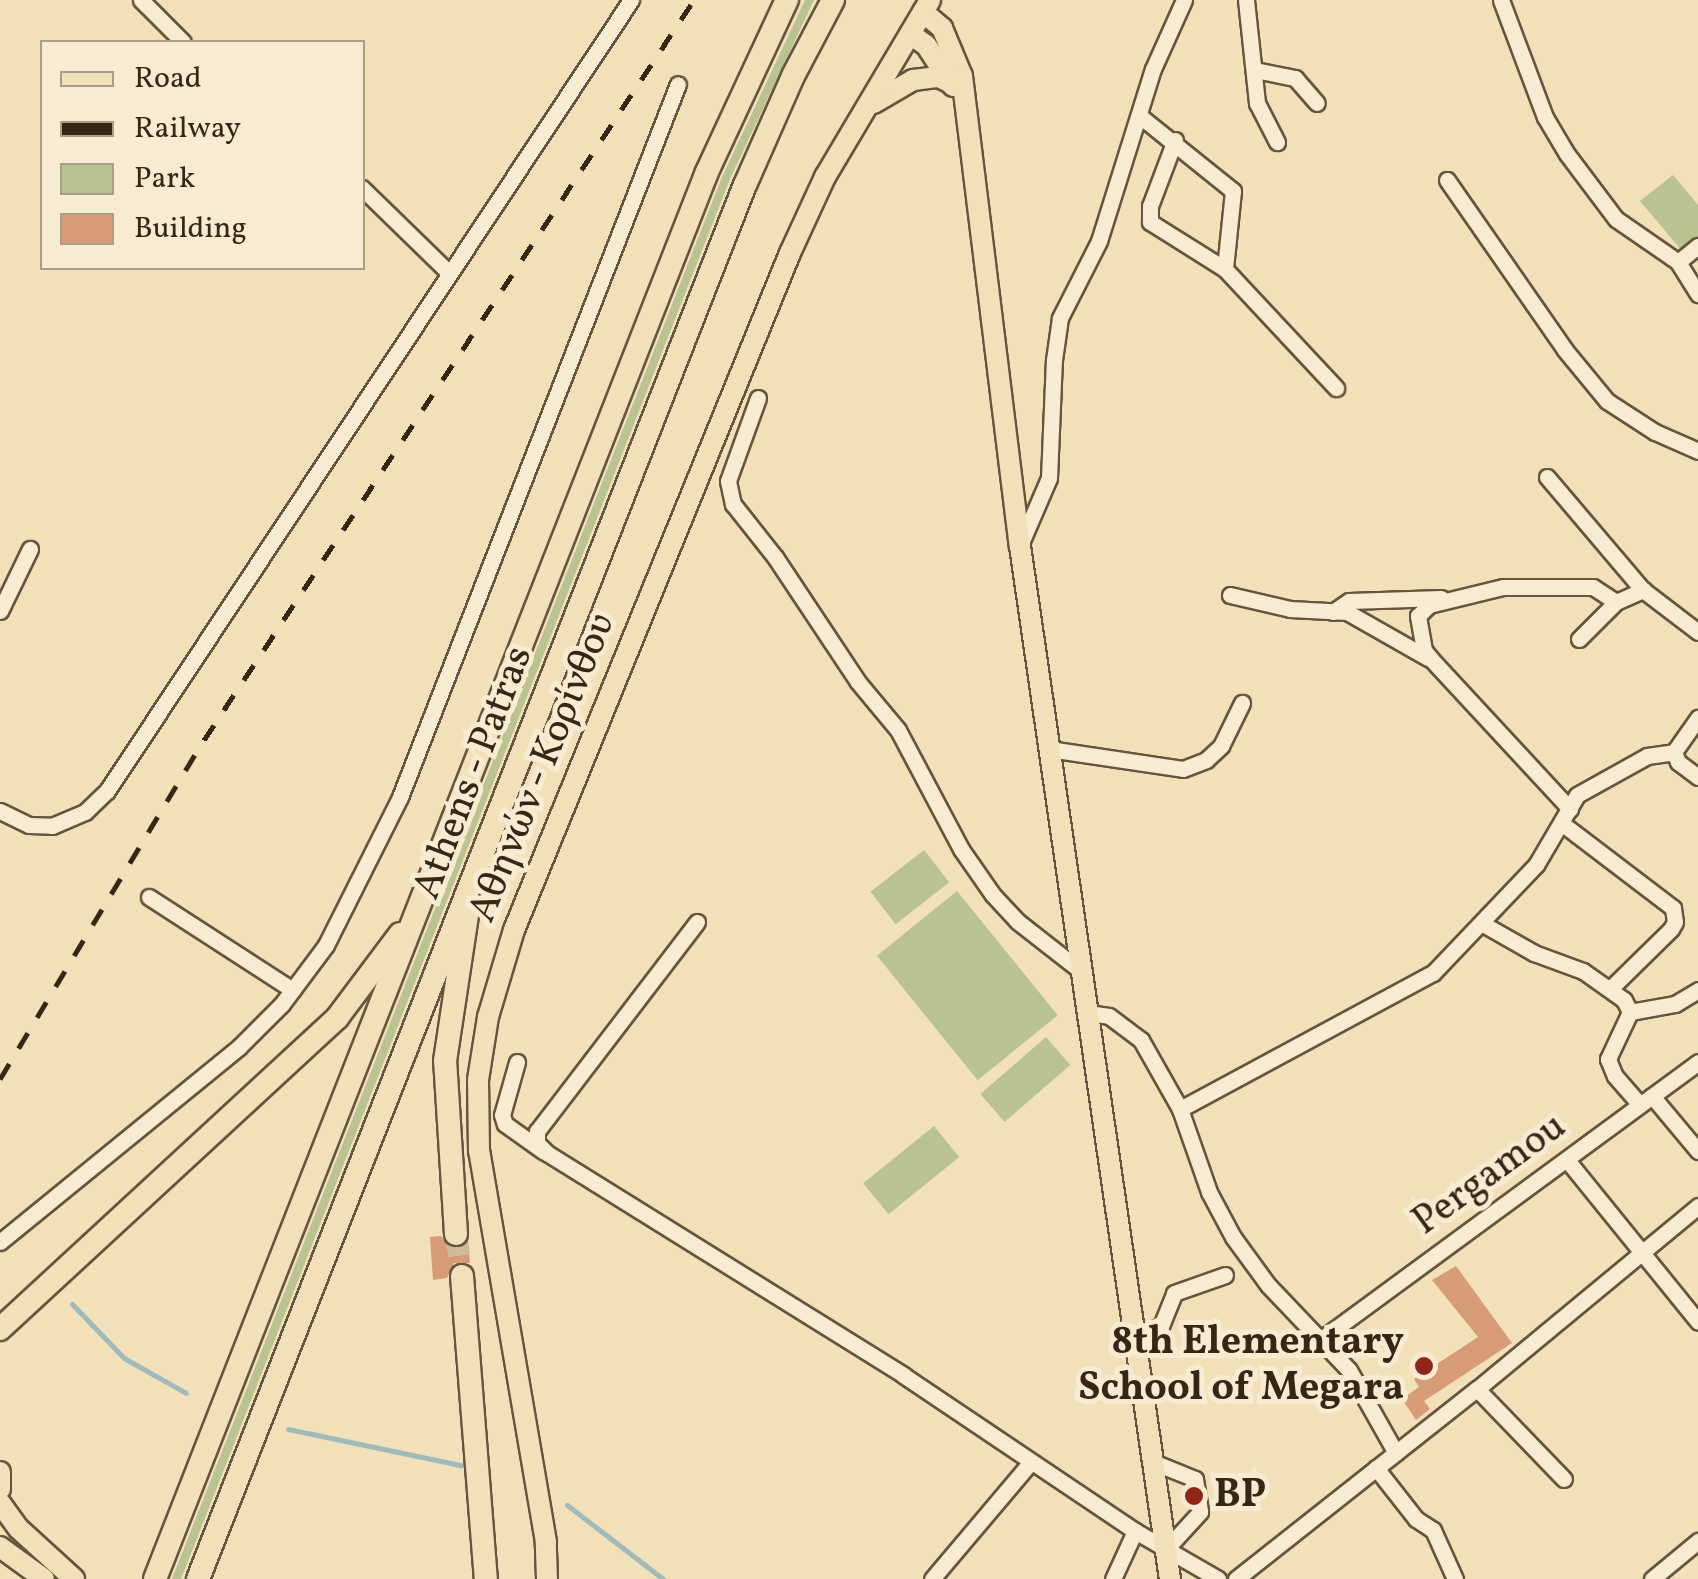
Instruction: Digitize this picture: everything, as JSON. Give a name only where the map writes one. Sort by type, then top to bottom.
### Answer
[{"type":"highway","name":"Athens - Patras","points":[[155,1579],[712,159],[787,0]]},
{"type":"highway","name":"Athens - Patras","points":[[198,1579],[760,149],[833,0]]},
{"type":"highway","points":[[456,1234],[445,1061],[450,1011],[465,949],[468,892]]},
{"type":"highway","points":[[0,1328],[337,1018],[419,906]]},
{"type":"highway","points":[[462,1276],[486,1579]]},
{"type":"main road","name":"Αθηνών - Κορίνθου","points":[[548,1579],[546,1542],[479,1151],[478,1080],[488,1018],[514,930],[774,291],[825,177],[926,6],[950,42],[962,76],[1020,546],[1170,1579]]},
{"type":"main road","name":"Αθηνών - Κορίνθου","points":[[910,34],[926,46],[964,104]]},
{"type":"main road","points":[[864,110],[914,80],[939,77],[952,83]]},
{"type":"main road","points":[[0,1472],[0,1489]]},
{"type":"main road","points":[[0,1503],[18,1528],[74,1579]]},
{"type":"main road","points":[[0,1546],[44,1579]]},
{"type":"street","points":[[141,0],[181,40]]},
{"type":"street","points":[[0,811],[40,826],[64,823],[96,804],[631,0]]},
{"type":"street","points":[[1020,546],[1048,478],[1060,318],[1099,241],[1142,117],[1162,43],[1184,0]]},
{"type":"street","points":[[1246,0],[1257,103],[1277,142]]},
{"type":"street","points":[[1501,0],[1545,117],[1567,154],[1616,219],[1678,262],[1698,294]]},
{"type":"street","points":[[1255,70],[1295,78],[1317,103]]},
{"type":"street","points":[[0,1242],[239,1047],[293,990],[326,945],[400,797],[678,84]]},
{"type":"street","points":[[1142,117],[1233,190],[1225,269]]},
{"type":"street","points":[[1175,140],[1150,206],[1150,222],[1225,269],[1336,388]]},
{"type":"street","points":[[1447,180],[1565,350],[1606,401],[1655,432],[1698,451]]},
{"type":"street","points":[[365,191],[449,273]]},
{"type":"street","points":[[1678,262],[1698,246]]},
{"type":"street","points":[[758,398],[728,482],[732,504],[785,571],[858,682],[898,730],[961,849],[993,896],[1017,921],[1082,972]]},
{"type":"street","points":[[1547,477],[1643,590],[1698,632]]},
{"type":"street","points":[[0,611],[30,550]]},
{"type":"street","points":[[1570,809],[1424,650],[1418,616],[1429,605],[1503,587],[1583,586],[1616,602]]},
{"type":"street","points":[[1579,639],[1616,602],[1643,590]]},
{"type":"street","points":[[1230,596],[1290,609],[1347,612],[1432,660]]},
{"type":"street","points":[[1333,612],[1349,600],[1450,598]]},
{"type":"street","points":[[1049,749],[1182,770],[1197,766],[1221,746],[1242,703]]},
{"type":"street","points":[[1180,1109],[1434,973],[1536,865],[1564,825],[1578,795],[1647,756],[1674,752],[1698,718]]},
{"type":"street","points":[[1674,752],[1683,768],[1698,778]]},
{"type":"street","points":[[1564,825],[1673,908],[1671,930],[1610,988]]},
{"type":"street","points":[[149,897],[293,990]]},
{"type":"street","points":[[547,1153],[537,1143],[537,1131],[697,922]]},
{"type":"street","points":[[1483,924],[1610,988],[1630,1012]]},
{"type":"street","points":[[1630,1012],[1675,1004],[1698,990]]},
{"type":"street","points":[[1630,1012],[1608,1058],[1616,1076],[1698,1151]]},
{"type":"street","points":[[1088,1013],[1109,1016],[1141,1040],[1180,1109],[1227,1227],[1268,1285],[1365,1393],[1396,1452]]},
{"type":"street","points":[[517,1062],[503,1105],[505,1124],[902,1375],[1166,1550],[1218,1579]]},
{"type":"street","name":"Pergamou","points":[[1320,1340],[1698,1062]]},
{"type":"street","points":[[1566,1160],[1698,1322]]},
{"type":"street","points":[[1236,1579],[1477,1389],[1698,1206]]},
{"type":"street","points":[[1135,1336],[1161,1326],[1174,1293],[1225,1275]]},
{"type":"street","points":[[1477,1389],[1564,1479]]},
{"type":"street","points":[[932,1579],[1031,1462]]},
{"type":"street","points":[[1153,1462],[1195,1479],[1200,1512],[1166,1550]]},
{"type":"street","points":[[1376,1468],[1416,1519],[1433,1530],[1456,1579]]},
{"type":"street","points":[[1113,1579],[1135,1530]]},
{"type":"street","points":[[1652,1579],[1698,1541]]},
{"type":"green space","points":[[805,0],[814,0],[730,179],[181,1579],[172,1579],[722,177]]},
{"type":"green space","points":[[1673,175],[1698,205],[1698,240],[1683,252],[1640,201]]},
{"type":"green space","points":[[924,850],[949,882],[896,924],[870,892]]},
{"type":"green space","points":[[957,891],[1058,1015],[978,1080],[877,956]]},
{"type":"green space","points":[[1046,1037],[1070,1065],[1005,1122],[980,1094]]},
{"type":"green space","points":[[934,1126],[959,1157],[888,1214],[863,1183]]},
{"type":"building","points":[[441,1236],[450,1248],[468,1242],[470,1263],[454,1263],[447,1278],[433,1280],[430,1237]]},
{"type":"building","points":[[1456,1266],[1512,1343],[1424,1401],[1430,1409],[1416,1420],[1402,1399],[1419,1387],[1414,1379],[1478,1337],[1432,1280]]},
{"type":"waterway","points":[[72,1304],[124,1358],[186,1393]]},
{"type":"waterway","points":[[288,1429],[461,1465]]},
{"type":"waterway","points":[[567,1505],[663,1579]]},
{"type":"tunnel","points":[[456,1234],[462,1276]]},
{"type":"railway","points":[[0,1079],[204,740],[694,0]]},
{"type":"place","name":"8th Elementary School of Megara","points":[[1424,1366]]},
{"type":"place","name":"BP","points":[[1194,1496]]}]
